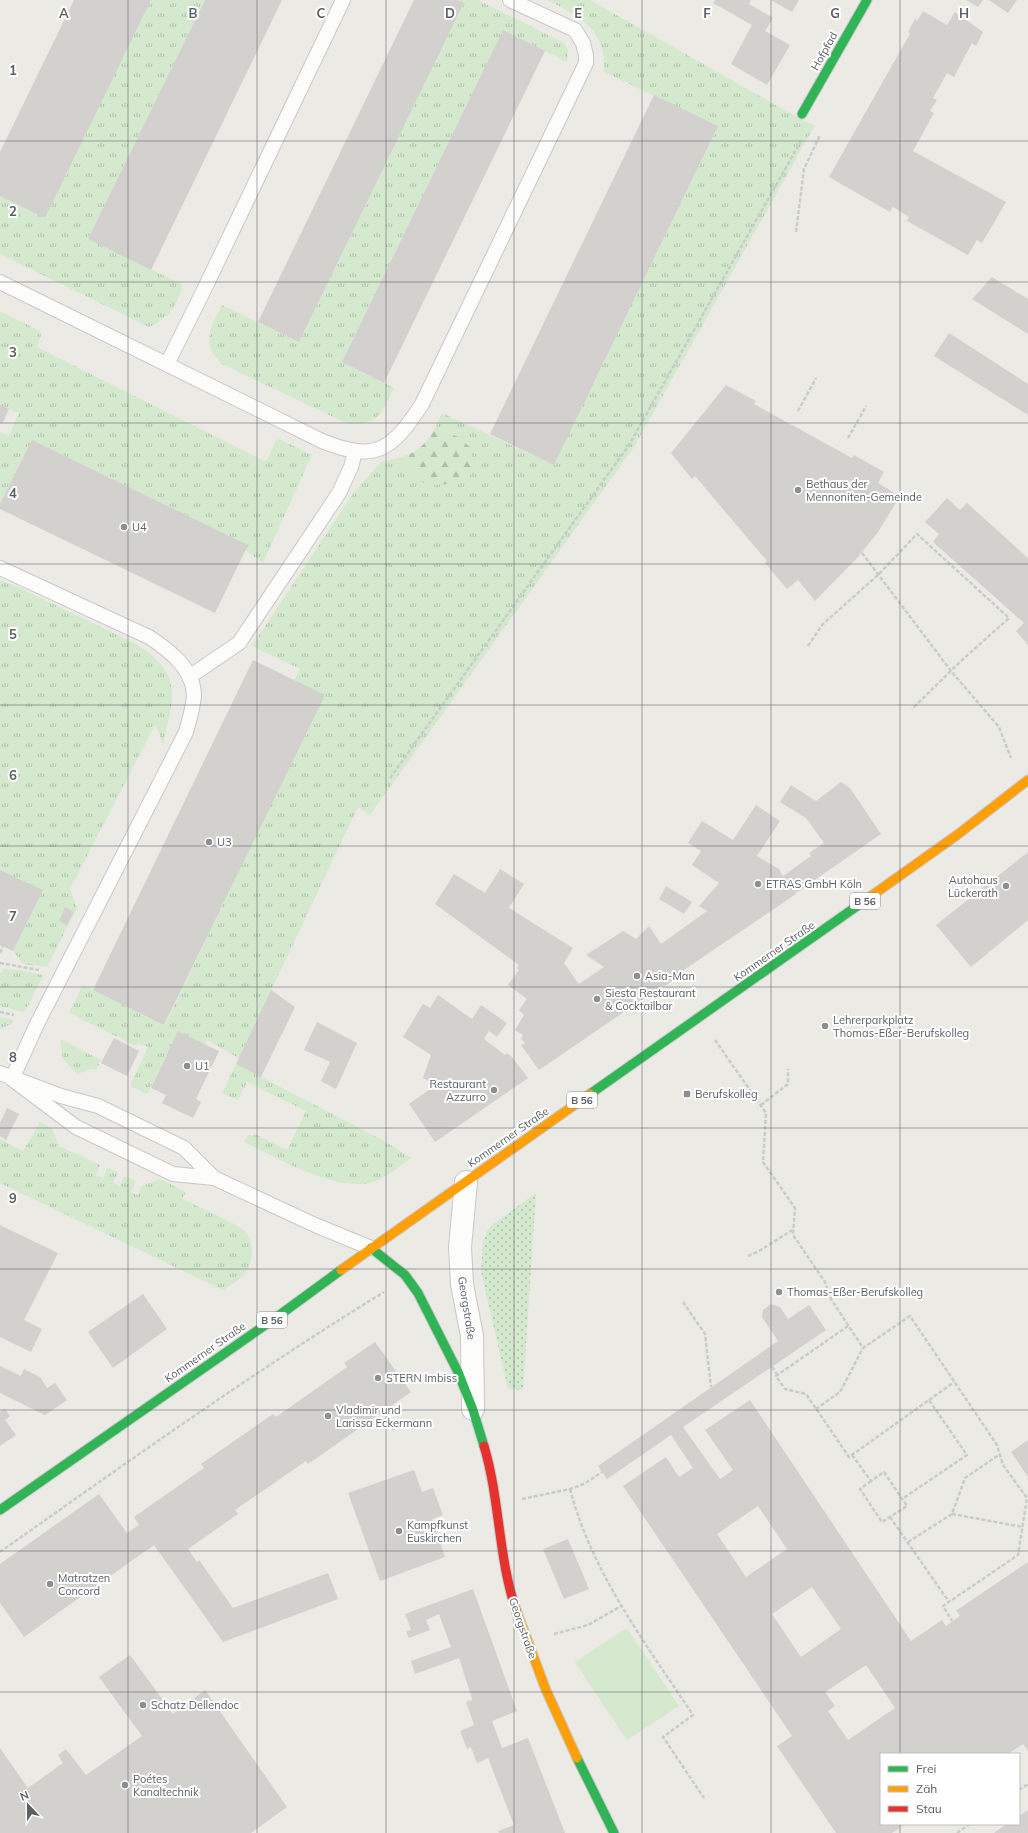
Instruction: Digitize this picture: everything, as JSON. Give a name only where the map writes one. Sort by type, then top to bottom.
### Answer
[{"type":"main road","name":"Hofpfad","points":[[802,114],[867,0]]},
{"type":"main road","name":"Kommerner Straße","points":[[0,1510],[281,1314],[371,1248],[700,1018],[958,835],[1025,783]]},
{"type":"main road","name":"Georgstraße","points":[[371,1248],[408,1278],[435,1326],[457,1370],[484,1442],[496,1505],[504,1570],[527,1640],[563,1729],[585,1777],[614,1833]]},
{"type":"street","name":"Georgstraße","points":[[466,1182],[460,1246],[462,1284],[472,1336],[473,1410]]},
{"type":"lane","points":[[166,364],[202,294],[343,0]]},
{"type":"lane","points":[[0,282],[322,441],[355,452],[374,451],[389,444],[413,418],[422,404],[586,63],[583,43],[575,30],[510,0]]},
{"type":"lane","points":[[189,677],[238,643],[339,493],[351,467],[355,452]]},
{"type":"lane","points":[[0,568],[149,637],[166,648],[181,662],[189,677],[194,695],[186,732],[62,975],[6,1076]]},
{"type":"lane","points":[[6,1076],[61,1096],[98,1106],[178,1144],[184,1148],[214,1178]]},
{"type":"lane","points":[[6,1076],[76,1126],[153,1165],[173,1174],[214,1178],[315,1225],[371,1248]]},
{"type":"path","points":[[390,778],[629,445],[811,123],[802,114]]},
{"type":"path","points":[[796,232],[804,169],[821,134]]},
{"type":"path","points":[[798,411],[816,378]]},
{"type":"path","points":[[848,438],[866,406]]},
{"type":"path","points":[[808,646],[822,625],[879,574],[917,534],[1009,618],[951,670],[912,709]]},
{"type":"path","points":[[862,552],[951,670],[999,727],[1025,783]]},
{"type":"path","points":[[0,953],[3,946]]},
{"type":"path","points":[[0,963],[62,975]]},
{"type":"path","points":[[700,1018],[766,1113],[763,1162],[795,1208],[793,1235],[825,1282],[831,1299],[863,1348]]},
{"type":"path","points":[[761,1105],[788,1084],[788,1069]]},
{"type":"path","points":[[748,1256],[759,1251],[794,1229]]},
{"type":"path","points":[[0,1552],[133,1458],[324,1329],[408,1278]]},
{"type":"path","points":[[682,1302],[705,1334],[711,1387]]},
{"type":"path","points":[[816,1408],[840,1392],[863,1348],[910,1316],[996,1445],[1004,1465],[1026,1498],[1018,1555],[943,1606],[952,1621]]},
{"type":"path","points":[[777,1374],[848,1326]]},
{"type":"path","points":[[772,1367],[785,1389],[806,1394],[849,1457],[954,1382]]},
{"type":"path","points":[[902,1499],[967,1454],[929,1400]]},
{"type":"path","points":[[908,1542],[952,1514],[965,1478],[1000,1454]]},
{"type":"path","points":[[852,1455],[871,1481]]},
{"type":"path","points":[[496,1505],[570,1489],[584,1484],[602,1472]]},
{"type":"path","points":[[884,1472],[906,1506],[882,1522],[860,1489],[871,1481],[884,1472]]},
{"type":"path","points":[[570,1489],[575,1509],[607,1582],[621,1606],[693,1715],[664,1737],[704,1798]]},
{"type":"path","points":[[952,1514],[1023,1527]]},
{"type":"path","points":[[890,1517],[949,1602]]},
{"type":"path","points":[[527,1640],[588,1625],[621,1606]]},
{"type":"path","points":[[957,1833],[969,1825]]},
{"type":"green space","points":[[151,0],[205,0],[88,239],[183,285],[175,305],[167,315],[156,324],[149,327],[0,254],[0,196],[45,218]]},
{"type":"green space","points":[[457,0],[478,0],[564,43],[568,50],[567,62],[503,30],[342,362],[394,388],[382,411],[373,420],[358,424],[348,424],[222,364],[211,349],[209,342],[211,328],[222,305],[299,342],[464,4]]},
{"type":"green space","points":[[547,0],[590,0],[804,121],[815,125],[634,447],[370,815],[358,807],[239,1058],[207,1040],[205,1044],[178,1032],[147,1094],[130,1086],[148,1047],[138,1043],[136,1046],[69,1013],[83,985],[165,1025],[324,695],[294,680],[300,669],[252,646],[354,492],[381,462],[402,457],[420,480],[458,437],[436,426],[442,413],[554,465],[718,126],[604,72],[604,58],[601,45],[589,26],[570,12]]},
{"type":"green space","points":[[0,311],[40,331],[41,336],[37,347],[266,462],[277,438],[312,455],[263,563],[245,550],[248,545],[32,440],[0,504],[0,432],[9,436],[19,413],[0,405]]},
{"type":"green space","points":[[436,426],[458,437],[471,448],[473,463],[470,477],[454,483],[428,486],[420,480],[402,457],[418,449],[430,436]]},
{"type":"green space","points":[[0,580],[18,587],[136,644],[162,665],[168,676],[171,687],[172,699],[163,744],[155,725],[70,889],[77,908],[47,967],[23,964],[13,951],[43,890],[0,870]]},
{"type":"green space","points":[[3,969],[20,970],[42,975],[42,978],[26,1010],[23,1012],[0,1006],[0,974]]},
{"type":"green space","points":[[0,1017],[12,1019],[13,1023],[0,1029]]},
{"type":"green space","points":[[60,1039],[101,1060],[96,1070],[91,1069],[77,1074],[63,1059]]},
{"type":"green space","points":[[236,1064],[386,1142],[411,1158],[388,1175],[373,1182],[359,1184],[343,1183],[325,1179],[307,1172],[244,1142],[248,1135],[257,1135],[287,1150],[306,1111],[247,1082],[238,1100],[222,1093]]},
{"type":"green space","points":[[40,1122],[52,1129],[59,1146],[100,1165],[96,1175],[103,1178],[107,1168],[118,1172],[113,1183],[120,1186],[124,1176],[136,1181],[131,1192],[138,1195],[142,1186],[160,1179],[186,1192],[182,1199],[226,1220],[246,1232],[251,1242],[252,1254],[249,1266],[243,1276],[223,1290],[0,1183],[0,1139],[23,1151]]},
{"type":"green space","points":[[536,1193],[523,1390],[508,1389],[481,1271],[483,1242],[487,1231],[492,1225]]},
{"type":"green space","points":[[627,1628],[679,1706],[627,1740],[575,1662]]},
{"type":"building","points":[[74,0],[151,0],[45,218],[0,196],[0,152]]},
{"type":"building","points":[[205,0],[282,0],[151,270],[88,239]]},
{"type":"building","points":[[414,0],[457,0],[464,3],[299,342],[258,322]]},
{"type":"building","points":[[715,0],[751,0],[749,4],[773,18],[765,31],[790,45],[767,85],[731,64],[752,25],[713,3]]},
{"type":"building","points":[[771,0],[799,0],[792,12]]},
{"type":"building","points":[[966,0],[983,0],[978,7]]},
{"type":"building","points":[[989,0],[1017,0],[1008,13]]},
{"type":"building","points":[[923,11],[947,25],[955,12],[983,32],[976,46],[972,43],[954,77],[947,73],[933,98],[937,100],[930,111],[934,113],[913,151],[1006,202],[982,243],[977,240],[968,255],[907,221],[909,217],[893,207],[890,212],[829,177],[910,34],[908,32],[915,19],[917,21]]},
{"type":"building","points":[[503,30],[545,51],[384,383],[342,362]]},
{"type":"building","points":[[654,95],[718,126],[554,465],[490,434]]},
{"type":"building","points":[[992,277],[1028,299],[1028,334],[972,299]]},
{"type":"building","points":[[949,333],[1028,384],[1028,415],[934,356]]},
{"type":"building","name":"Bethaus der Mennoniten-Gemeinde","points":[[726,385],[756,401],[754,404],[852,458],[854,455],[884,472],[878,483],[900,496],[878,532],[858,557],[815,601],[798,580],[787,589],[765,563],[767,561],[695,476],[692,479],[671,453]]},
{"type":"building","points":[[0,405],[9,409],[2,424],[0,423]]},
{"type":"building","name":"U4","points":[[32,440],[248,545],[215,613],[0,509],[0,504]]},
{"type":"building","points":[[947,498],[960,510],[967,503],[1028,558],[1028,645],[1016,631],[1024,623],[933,542],[939,534],[925,522]]},
{"type":"building","name":"U3","points":[[253,660],[325,695],[164,1025],[93,990]]},
{"type":"building","points":[[841,782],[850,788],[881,834],[796,893],[791,886],[796,894],[672,978],[672,981],[665,986],[662,986],[539,1070],[521,1045],[525,1043],[521,1039],[523,1035],[515,1030],[524,1015],[519,1010],[527,999],[508,985],[519,970],[517,968],[519,965],[435,904],[454,874],[485,893],[500,869],[524,884],[509,908],[573,948],[564,963],[579,984],[604,967],[586,955],[623,931],[636,939],[649,926],[661,944],[707,911],[699,906],[719,883],[692,865],[701,851],[688,843],[702,821],[733,840],[756,805],[780,821],[757,856],[779,869],[783,876],[811,856],[809,853],[824,843],[806,818],[780,802],[791,785],[816,801]]},
{"type":"building","name":"Autohaus Lückerath","points":[[1028,852],[1028,920],[971,967],[936,925]]},
{"type":"building","points":[[0,870],[43,890],[13,951],[0,945]]},
{"type":"building","points":[[666,886],[692,902],[684,914],[659,899]]},
{"type":"building","points":[[65,907],[74,912],[67,925],[59,921]]},
{"type":"building","points":[[271,990],[295,1007],[261,1077],[236,1064]]},
{"type":"building","points":[[438,995],[472,1019],[481,1005],[507,1023],[497,1037],[489,1031],[484,1039],[505,1055],[507,1053],[512,1057],[528,1078],[435,1142],[409,1104],[436,1085],[423,1078],[431,1055],[403,1037],[423,1004],[430,1008]]},
{"type":"building","points":[[317,1022],[357,1043],[336,1089],[321,1081],[330,1062],[304,1050]]},
{"type":"building","name":"U1","points":[[178,1031],[219,1051],[196,1099],[201,1102],[193,1118],[162,1103],[166,1095],[151,1088]]},
{"type":"building","points":[[114,1038],[139,1051],[127,1076],[101,1063]]},
{"type":"building","points":[[7,1108],[19,1114],[6,1140],[0,1136],[0,1123]]},
{"type":"building","points":[[0,1225],[58,1253],[24,1320],[42,1329],[31,1352],[0,1337]]},
{"type":"building","points":[[143,1294],[167,1329],[113,1368],[88,1332]]},
{"type":"building","points":[[771,1304],[780,1307],[788,1319],[809,1305],[826,1330],[683,1427],[720,1479],[733,1470],[705,1430],[750,1400],[911,1641],[942,1620],[946,1626],[960,1616],[955,1608],[957,1610],[1028,1562],[1028,1751],[1023,1744],[1010,1753],[880,1753],[880,1825],[904,1825],[892,1833],[836,1833],[777,1746],[792,1736],[623,1486],[666,1457],[679,1477],[693,1468],[671,1435],[607,1479],[598,1466],[778,1341],[762,1317],[763,1310]],"holes":[[[758,1506],[787,1549],[746,1577],[717,1534]],[[812,1587],[841,1629],[801,1657],[772,1614]],[[866,1665],[895,1708],[848,1740],[828,1711],[835,1706],[825,1692]]]},
{"type":"building","points":[[375,1342],[411,1392],[308,1464],[306,1461],[235,1510],[238,1514],[188,1549],[197,1562],[199,1560],[233,1608],[328,1573],[338,1599],[223,1642],[154,1545],[24,1637],[0,1603],[0,1564],[99,1494],[127,1533],[139,1525],[134,1517],[204,1468],[201,1464],[273,1414],[276,1417],[347,1367],[344,1363]]},
{"type":"building","points":[[0,1366],[21,1376],[24,1369],[40,1377],[47,1388],[55,1383],[67,1400],[45,1415],[0,1393]]},
{"type":"building","points":[[5,1409],[10,1416],[5,1420],[16,1435],[0,1446],[0,1412]]},
{"type":"building","points":[[398,1420],[401,1424],[393,1431],[390,1426]]},
{"type":"building","points":[[1028,1440],[1028,1477],[1011,1452]]},
{"type":"building","name":"Kampfkunst Euskirchen","points":[[414,1470],[422,1492],[433,1488],[443,1515],[432,1519],[445,1557],[380,1581],[348,1493]]},
{"type":"building","points":[[568,1539],[589,1589],[564,1599],[543,1549]]},
{"type":"building","points":[[473,1589],[517,1711],[492,1721],[502,1748],[528,1738],[565,1833],[499,1833],[498,1831],[514,1825],[488,1758],[477,1763],[471,1747],[467,1749],[460,1731],[474,1725],[466,1702],[472,1699],[459,1658],[415,1674],[411,1661],[451,1647],[439,1614],[426,1620],[430,1630],[409,1638],[406,1631],[411,1630],[405,1614]]},
{"type":"building","points":[[130,1655],[173,1714],[205,1690],[287,1807],[251,1833],[0,1833],[0,1748],[28,1788],[63,1763],[58,1755],[66,1749],[86,1775],[142,1736],[99,1677]]},
{"type":"building","points":[[1028,1810],[1028,1833],[994,1833],[1006,1825],[1020,1825],[1020,1815]]},
{"type":"traffic: fast","points":[[802,114],[867,0]]},
{"type":"traffic: fast","points":[[590,1094],[867,899]]},
{"type":"traffic: fast","points":[[371,1248],[405,1275],[418,1293],[458,1372],[473,1410],[484,1446]]},
{"type":"traffic: fast","points":[[0,1510],[281,1314],[341,1270]]},
{"type":"traffic: fast","points":[[577,1758],[614,1833]]},
{"type":"traffic: slow","points":[[867,899],[957,835],[1028,780]]},
{"type":"traffic: slow","points":[[341,1270],[590,1094]]},
{"type":"traffic: slow","points":[[516,1610],[546,1690],[577,1758]]},
{"type":"traffic: jam","points":[[484,1446],[493,1487],[502,1549],[510,1590],[516,1610]]},
{"type":"place","name":"Bethaus der Mennoniten-Gemeinde","points":[[798,490]]},
{"type":"place","name":"U4","points":[[124,527]]},
{"type":"place","name":"U3","points":[[209,842]]},
{"type":"place","name":"ETRAS GmbH Köln","points":[[758,884]]},
{"type":"place","name":"Autohaus Lückerath","points":[[1006,886]]},
{"type":"place","name":"Asia-Man","points":[[637,976]]},
{"type":"place","name":"Siesta Restaurant & Cocktailbar","points":[[597,999]]},
{"type":"place","name":"Lehrerparkplatz Thomas-Eßer-Berufskolleg","points":[[825,1026]]},
{"type":"place","name":"U1","points":[[187,1066]]},
{"type":"place","name":"Restaurant Azzurro","points":[[494,1090]]},
{"type":"place","name":"Berufskolleg","points":[[687,1094]]},
{"type":"place","name":"Thomas-Eßer-Berufskolleg","points":[[779,1292]]},
{"type":"place","name":"STERN Imbiss","points":[[378,1378]]},
{"type":"place","name":"Vladimir und Larissa Eckermann","points":[[328,1416]]},
{"type":"place","name":"Kampfkunst Euskirchen","points":[[399,1531]]},
{"type":"place","name":"Matratzen Concord","points":[[50,1584]]},
{"type":"place","name":"Schatz Dellendoc","points":[[143,1705]]},
{"type":"place","name":"Poétes Kanaltechnik","points":[[125,1785]]}]
